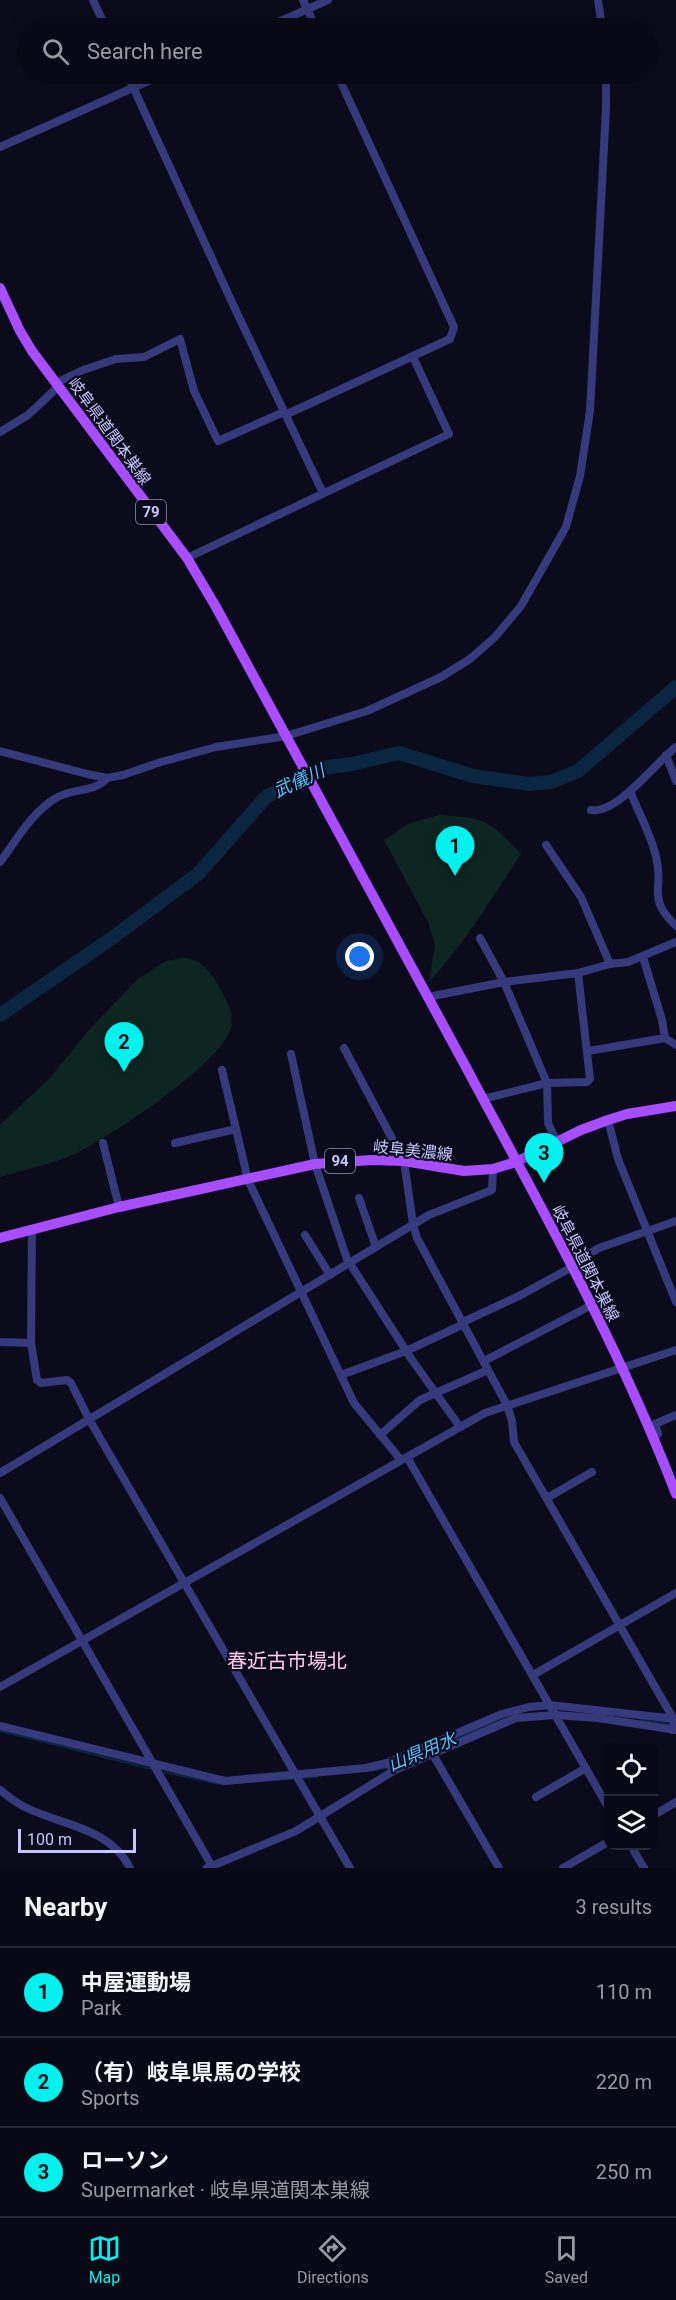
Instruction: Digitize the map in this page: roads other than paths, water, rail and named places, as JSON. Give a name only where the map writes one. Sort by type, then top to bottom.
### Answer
[{"type":"main road","name":"岐阜県道関本巣線","points":[[0,288],[20,331],[187,558],[216,607],[592,1305],[623,1368],[676,1494]]},
{"type":"main road","name":"岐阜美濃線","points":[[0,1238],[119,1207],[342,1160],[404,1161],[464,1171],[493,1169],[516,1162],[581,1130],[608,1120],[627,1114],[676,1106]]},
{"type":"street","points":[[93,0],[101,18]]},
{"type":"street","points":[[303,0],[312,18]]},
{"type":"street","points":[[289,18],[328,0]]},
{"type":"street","points":[[598,0],[601,18]]},
{"type":"street","points":[[132,84],[323,493]]},
{"type":"street","points":[[0,147],[140,84]]},
{"type":"street","points":[[0,432],[28,415],[58,384],[83,370],[116,359],[144,357],[180,339],[194,391],[218,441],[450,339],[454,327],[342,84]]},
{"type":"street","points":[[0,751],[107,778],[216,747],[288,740],[367,711],[441,677],[470,659],[495,637],[521,606],[566,527],[580,476],[590,411],[606,84]]},
{"type":"street","points":[[187,558],[449,434],[413,357]]},
{"type":"street","points":[[591,810],[596,811],[610,806],[630,791],[676,747]]},
{"type":"street","points":[[666,755],[676,781]]},
{"type":"street","points":[[0,862],[36,816],[54,799],[64,794],[95,787],[107,778]]},
{"type":"street","points":[[630,791],[657,857],[659,904],[663,913],[676,926]]},
{"type":"street","points":[[546,845],[581,897],[610,964]]},
{"type":"street","points":[[480,938],[504,982],[547,1083],[548,1123],[557,1142]]},
{"type":"street","points":[[428,997],[504,982],[578,973],[610,964],[628,962],[676,942]]},
{"type":"street","points":[[643,957],[662,1020],[665,1038],[676,1046]]},
{"type":"street","points":[[483,1099],[547,1083],[587,1082],[590,1079],[578,973]]},
{"type":"street","points":[[588,1051],[665,1038]]},
{"type":"street","points":[[344,1048],[404,1161],[417,1238],[507,1405],[512,1421],[514,1442],[620,1626],[674,1726]]},
{"type":"street","points":[[291,1054],[315,1164],[350,1263],[434,1393],[460,1427]]},
{"type":"street","points":[[222,1070],[248,1180],[354,1403],[380,1435],[404,1459],[604,1799]]},
{"type":"street","points":[[608,1120],[618,1159],[676,1302]]},
{"type":"street","points":[[175,1143],[236,1129]]},
{"type":"street","points":[[103,1143],[119,1207]]},
{"type":"street","points":[[0,1473],[413,1224],[429,1215],[492,1190],[493,1169]]},
{"type":"street","points":[[359,1198],[376,1247]]},
{"type":"street","points":[[341,1375],[406,1351],[521,1295],[599,1248],[676,1221]]},
{"type":"street","points":[[33,1230],[31,1343],[37,1380],[41,1383],[67,1380],[71,1383],[89,1419],[350,1868]]},
{"type":"street","points":[[305,1234],[330,1275]]},
{"type":"street","points":[[483,1361],[592,1305]]},
{"type":"street","points":[[0,1342],[31,1343]]},
{"type":"street","points":[[0,1687],[485,1413],[676,1350]]},
{"type":"street","points":[[380,1435],[420,1400],[488,1370]]},
{"type":"street","points":[[654,1438],[658,1434],[655,1424],[676,1415]]},
{"type":"street","points":[[547,1498],[592,1472]]},
{"type":"street","points":[[0,1498],[154,1763],[211,1867],[296,1832],[395,1770],[516,1718],[555,1714],[674,1726]]},
{"type":"street","points":[[533,1675],[676,1593]]},
{"type":"street","points":[[0,1726],[225,1781],[366,1768],[387,1763],[502,1714],[529,1707],[550,1705],[674,1726]]},
{"type":"street","points":[[432,1753],[499,1868]]},
{"type":"street","points":[[387,1763],[395,1770]]},
{"type":"street","points":[[536,1797],[586,1768]]},
{"type":"street","points":[[0,1790],[27,1808],[93,1833],[118,1849],[130,1868]]},
{"type":"street","points":[[658,1813],[676,1802]]},
{"type":"street","points":[[563,1868],[604,1845]]},
{"type":"street","points":[[634,1850],[644,1868]]},
{"type":"waterway","name":"武儀川","points":[[0,1015],[112,938],[198,874],[266,797],[321,768],[352,764],[399,753],[473,776],[529,784],[551,782],[578,771],[676,687]]},
{"type":"waterway","name":"山県用水","points":[[395,1765],[508,1717]]},
{"type":"waterway","name":"山県用水","points":[[641,1720],[671,1724]]},
{"type":"waterway","name":"山県用水","points":[[0,1731],[152,1769]]},
{"type":"waterway","name":"山県用水","points":[[372,1771],[390,1767]]},
{"type":"waterway","name":"山県用水","points":[[164,1772],[219,1784],[294,1779]]},
{"type":"waterway","name":"山県用水","points":[[300,1778],[318,1777]]},
{"type":"place","name":"中屋運動場","points":[[455,876]]},
{"type":"place","name":"（有）岐阜県馬の学校","points":[[124,1072]]},
{"type":"place","name":"ローソン","points":[[544,1183]]},
{"type":"district","name":"春近古市場北","points":[[287,1661]]}]
